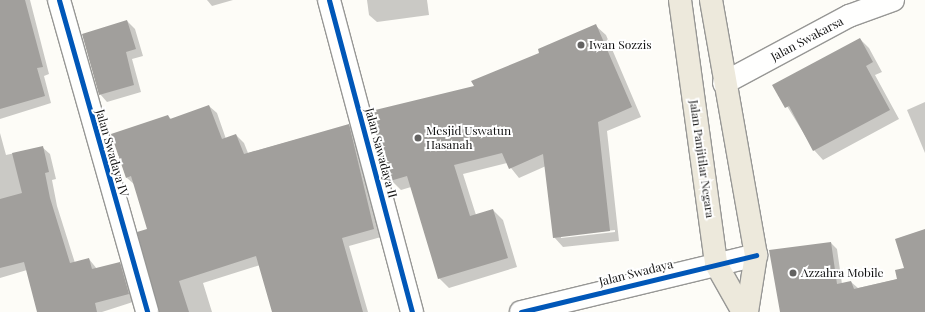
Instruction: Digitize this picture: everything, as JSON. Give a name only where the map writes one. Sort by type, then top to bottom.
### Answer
[{"type":"main road","name":"Jalan Panjitilar Negara","points":[[680,0],[716,264],[743,312]]},
{"type":"main road","points":[[711,0],[724,83],[756,255],[747,312]]},
{"type":"street","name":"Jalan Swadaya IV","points":[[59,0],[147,312]]},
{"type":"street","name":"Jalan Sawadaya II","points":[[329,0],[412,312]]},
{"type":"street","name":"Jalan Swakarsa","points":[[724,83],[849,16],[892,0]]},
{"type":"street","name":"Jalan Swadaya","points":[[521,312],[756,255]]},
{"type":"building","points":[[0,0],[25,0],[43,67],[37,68],[45,96],[0,109]]},
{"type":"building","points":[[127,20],[136,49],[126,52],[134,85],[99,95],[82,34]]},
{"type":"building","points":[[596,24],[632,107],[598,122],[610,231],[553,238],[543,154],[509,169],[502,153],[454,165],[470,216],[493,209],[508,258],[438,279],[407,176],[390,181],[371,111],[474,86],[471,81],[539,53],[538,49]]},
{"type":"building","points":[[860,38],[873,62],[866,66],[890,110],[813,151],[789,106],[785,108],[772,85]]},
{"type":"building","points":[[209,105],[222,139],[236,134],[244,154],[349,124],[374,229],[342,238],[363,312],[272,312],[256,256],[179,281],[189,312],[159,312],[137,232],[147,229],[131,176],[126,178],[111,134],[168,115],[170,119]]},
{"type":"building","points":[[43,146],[49,172],[45,173],[50,198],[70,263],[89,258],[92,269],[120,262],[129,294],[95,303],[97,312],[37,312],[24,262],[0,268],[0,199],[22,193],[12,153]]},
{"type":"building","points":[[925,229],[925,312],[780,312],[769,250],[831,242],[837,284],[851,281],[854,289],[897,279],[895,270],[904,268],[895,239]]},
{"type":"cycle path","points":[[59,0],[147,312]]},
{"type":"cycle path","points":[[329,0],[412,312]]},
{"type":"cycle path","points":[[521,312],[756,255]]},
{"type":"place","name":"Iwan Sozzis","points":[[581,45]]},
{"type":"place","name":"Mesjid Uswatun Hasanah","points":[[418,138]]},
{"type":"place","name":"Azzahra Mobile","points":[[793,273]]}]
